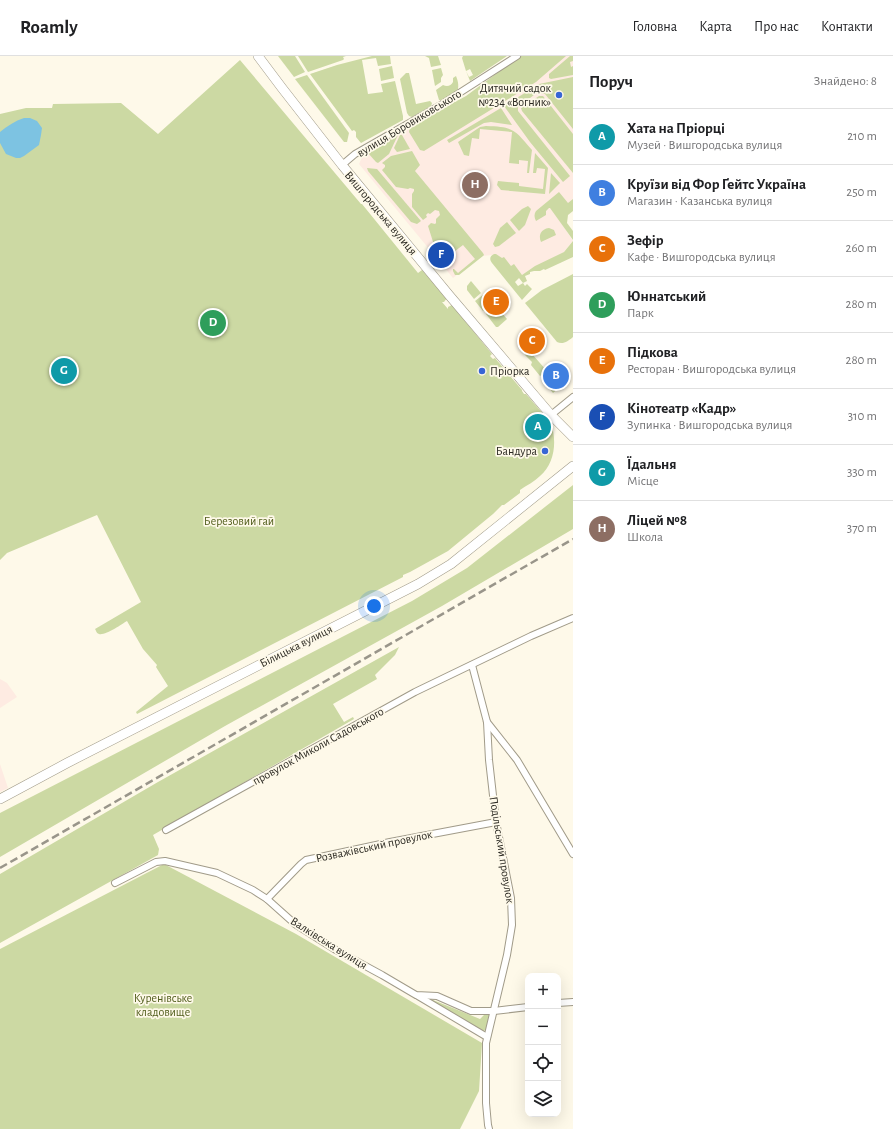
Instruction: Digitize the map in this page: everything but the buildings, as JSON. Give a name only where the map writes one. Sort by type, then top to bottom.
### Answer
[{"type":"main road","name":"Вишгородська вулиця","points":[[258,56],[342,165],[449,295],[551,415],[573,437]]},
{"type":"main road","name":"Білицька вулиця","points":[[0,799],[74,759],[418,584],[451,564],[573,466]]},
{"type":"street","name":"вулиця Боровиковського","points":[[342,165],[355,154],[439,106],[517,56]]},
{"type":"street","points":[[551,415],[573,397]]},
{"type":"street","points":[[472,665],[531,636],[573,618]]},
{"type":"street","name":"Подільський провулок","points":[[472,665],[487,722],[489,760],[496,822],[511,898],[512,925],[507,955],[486,1043],[486,1103],[489,1129]]},
{"type":"street","name":"провулок Миколи Садовського","points":[[166,830],[415,692],[472,665]]},
{"type":"street","points":[[487,722],[517,760],[573,854]]},
{"type":"street","name":"Розважівський провулок","points":[[267,899],[306,860],[496,822]]},
{"type":"street","name":"Валківська вулиця","points":[[115,883],[156,862],[165,861],[217,873],[253,890],[267,899],[295,924],[336,950],[416,995],[437,996],[471,1011],[494,1011],[525,1007]]},
{"type":"street","points":[[416,995],[487,1037]]},
{"type":"street","points":[[561,1003],[573,1002]]},
{"type":"shaded area","points":[[525,56],[573,56],[573,206],[558,218],[573,241],[564,252],[529,270],[514,282],[492,255],[482,256],[453,278],[359,164],[364,153],[467,97]]},
{"type":"shaded area","points":[[0,679],[7,683],[17,697],[0,708]]},
{"type":"shaded area","points":[[0,764],[8,788],[0,792]]},
{"type":"green space","points":[[278,56],[295,56],[305,72],[294,77]]},
{"type":"green space","points":[[298,56],[346,56],[343,57],[343,60],[308,72]]},
{"type":"green space","points":[[372,56],[390,56],[391,64],[378,66],[376,58],[362,60],[368,94],[383,92],[381,84],[395,81],[403,120],[361,143],[356,137],[356,132],[354,130],[352,131],[310,74]]},
{"type":"green space","points":[[425,56],[438,56],[441,65],[431,67],[429,58]]},
{"type":"green space","points":[[463,56],[507,56],[470,81],[466,71],[462,58]],"holes":[[[470,69],[473,75],[469,77],[466,71]]]},
{"type":"green space","points":[[520,56],[566,56],[536,82],[424,151],[420,150],[409,132],[410,126],[466,96]]},
{"type":"green space","points":[[570,56],[573,56],[573,61],[570,62],[571,67],[573,66],[573,75],[551,79],[549,78],[549,74]]},
{"type":"green space","name":"Березовий гай","points":[[240,60],[362,204],[418,273],[422,270],[447,298],[444,302],[442,302],[448,309],[448,307],[452,305],[492,354],[490,356],[493,359],[495,358],[524,394],[526,394],[551,423],[554,437],[552,458],[545,471],[540,476],[520,490],[520,493],[502,505],[448,551],[403,575],[403,577],[137,714],[136,712],[168,686],[156,667],[157,665],[143,649],[127,621],[109,632],[102,634],[98,634],[95,629],[141,602],[97,515],[7,553],[0,560],[0,114],[26,108],[52,108],[53,104],[121,103],[158,134]]},
{"type":"green space","points":[[392,66],[394,78],[381,81],[379,69]]},
{"type":"green space","points":[[441,68],[443,75],[441,82],[435,86],[432,70]]},
{"type":"green space","points":[[406,73],[409,73],[416,104],[430,101],[432,103],[431,106],[412,117],[407,113],[400,79]]},
{"type":"green space","points":[[307,75],[349,133],[347,142],[344,142],[295,79]]},
{"type":"green space","points":[[456,76],[458,87],[456,93],[439,100],[436,90],[443,85],[450,85],[453,82],[453,78]]},
{"type":"green space","points":[[573,77],[573,129],[545,94],[538,92],[518,107],[518,111],[570,176],[563,182],[530,142],[504,106],[539,84]]},
{"type":"green space","points":[[539,96],[543,96],[573,134],[573,173],[522,111],[521,108]]},
{"type":"green space","points":[[501,108],[512,125],[491,122],[484,123],[449,143],[447,140]]},
{"type":"green space","points":[[486,126],[508,128],[517,133],[532,150],[529,173],[527,173],[528,161],[519,160],[519,164],[509,163],[512,132],[480,129],[479,139],[472,138],[469,156],[464,155],[458,142],[480,127]]},
{"type":"green space","points":[[398,135],[389,154],[378,163],[368,153]]},
{"type":"green space","points":[[400,135],[402,135],[410,149],[397,152],[394,148]]},
{"type":"green space","points":[[412,151],[420,165],[415,171],[484,255],[459,275],[455,275],[453,269],[458,273],[475,259],[463,245],[446,258],[450,263],[447,264],[442,257],[443,256],[434,245],[428,226],[431,223],[436,223],[436,219],[440,215],[439,211],[435,210],[430,214],[428,213],[426,215],[427,217],[423,220],[412,207],[412,194],[414,189],[396,187],[382,170],[385,165],[382,163],[391,156]]},
{"type":"green space","points":[[535,153],[548,168],[545,194],[501,190],[497,185],[498,181],[519,183],[519,186],[543,189],[545,169],[537,168],[536,173],[533,173]]},
{"type":"green space","points":[[367,168],[377,169],[421,221],[417,224],[411,222]]},
{"type":"green space","points":[[551,173],[560,183],[549,194]]},
{"type":"green space","points":[[559,192],[568,203],[573,199],[573,211],[568,215],[567,223],[573,231],[573,240],[550,208],[546,211],[546,215],[536,221],[535,218],[536,211]]},
{"type":"green space","points":[[528,206],[531,209],[525,225],[519,231],[510,220],[522,209]]},
{"type":"green space","points":[[507,222],[516,233],[499,246],[495,247],[493,244],[500,228]]},
{"type":"green space","points":[[549,228],[554,230],[556,235],[541,242],[541,233]]},
{"type":"green space","points":[[573,241],[573,257],[545,270],[530,272],[530,274],[525,276],[527,281],[523,283],[525,286],[527,284],[532,289],[522,300],[492,263],[490,258],[494,254],[502,258],[504,257],[511,266],[514,264],[522,275],[535,266],[564,252]],"holes":[[[519,278],[523,283],[518,286],[515,282]]]},
{"type":"green space","points":[[573,274],[573,337],[565,342],[559,343],[525,303],[542,290]]},
{"type":"green space","points":[[471,281],[481,293],[474,299],[467,290],[467,286]]},
{"type":"green space","points":[[484,294],[487,299],[489,297],[494,303],[483,311],[475,301]]},
{"type":"green space","points":[[496,306],[507,319],[498,327],[496,327],[486,314]]},
{"type":"green space","points":[[529,352],[547,371],[540,376],[531,365],[532,362],[525,355]]},
{"type":"green space","points":[[549,374],[557,384],[558,383],[561,386],[553,393],[542,379]]},
{"type":"green space","points":[[573,485],[573,529],[442,606],[225,726],[0,857],[0,813],[412,601],[467,568]]},
{"type":"green space","points":[[399,647],[395,655],[375,675],[377,679],[333,704],[344,722],[353,717],[354,719],[153,835],[159,849],[158,855],[0,943],[0,874],[158,782]]},
{"type":"green space","name":"Куренівське кладовище","points":[[164,864],[296,934],[482,1043],[479,1091],[460,1129],[0,1129],[0,949]]},
{"type":"green space","points":[[433,1000],[480,1019],[485,1014],[489,1014],[491,1017],[486,1030],[483,1031],[432,1001]]},
{"type":"water","points":[[24,118],[30,118],[37,121],[42,128],[39,145],[24,156],[16,158],[6,154],[0,143],[0,132],[11,124]]},
{"type":"railway","points":[[0,868],[573,539]]},
{"type":"place","name":"Дитячий садок №234 «Вогник»","points":[[559,95]]},
{"type":"place","name":"Ліцей №8","points":[[475,185]]},
{"type":"place","name":"Кінотеатр «Кадр»","points":[[441,255]]},
{"type":"place","name":"Підкова","points":[[496,302]]},
{"type":"place","name":"Юннатський","points":[[213,323]]},
{"type":"place","name":"Зефір","points":[[532,341]]},
{"type":"place","name":"Їдальня","points":[[64,371]]},
{"type":"place","name":"Пріорка","points":[[482,371]]},
{"type":"place","name":"Круїзи від Фор Ґейтс Україна","points":[[556,376]]},
{"type":"place","name":"Хата на Пріорці","points":[[538,427]]},
{"type":"place","name":"Бандура","points":[[545,451]]}]
